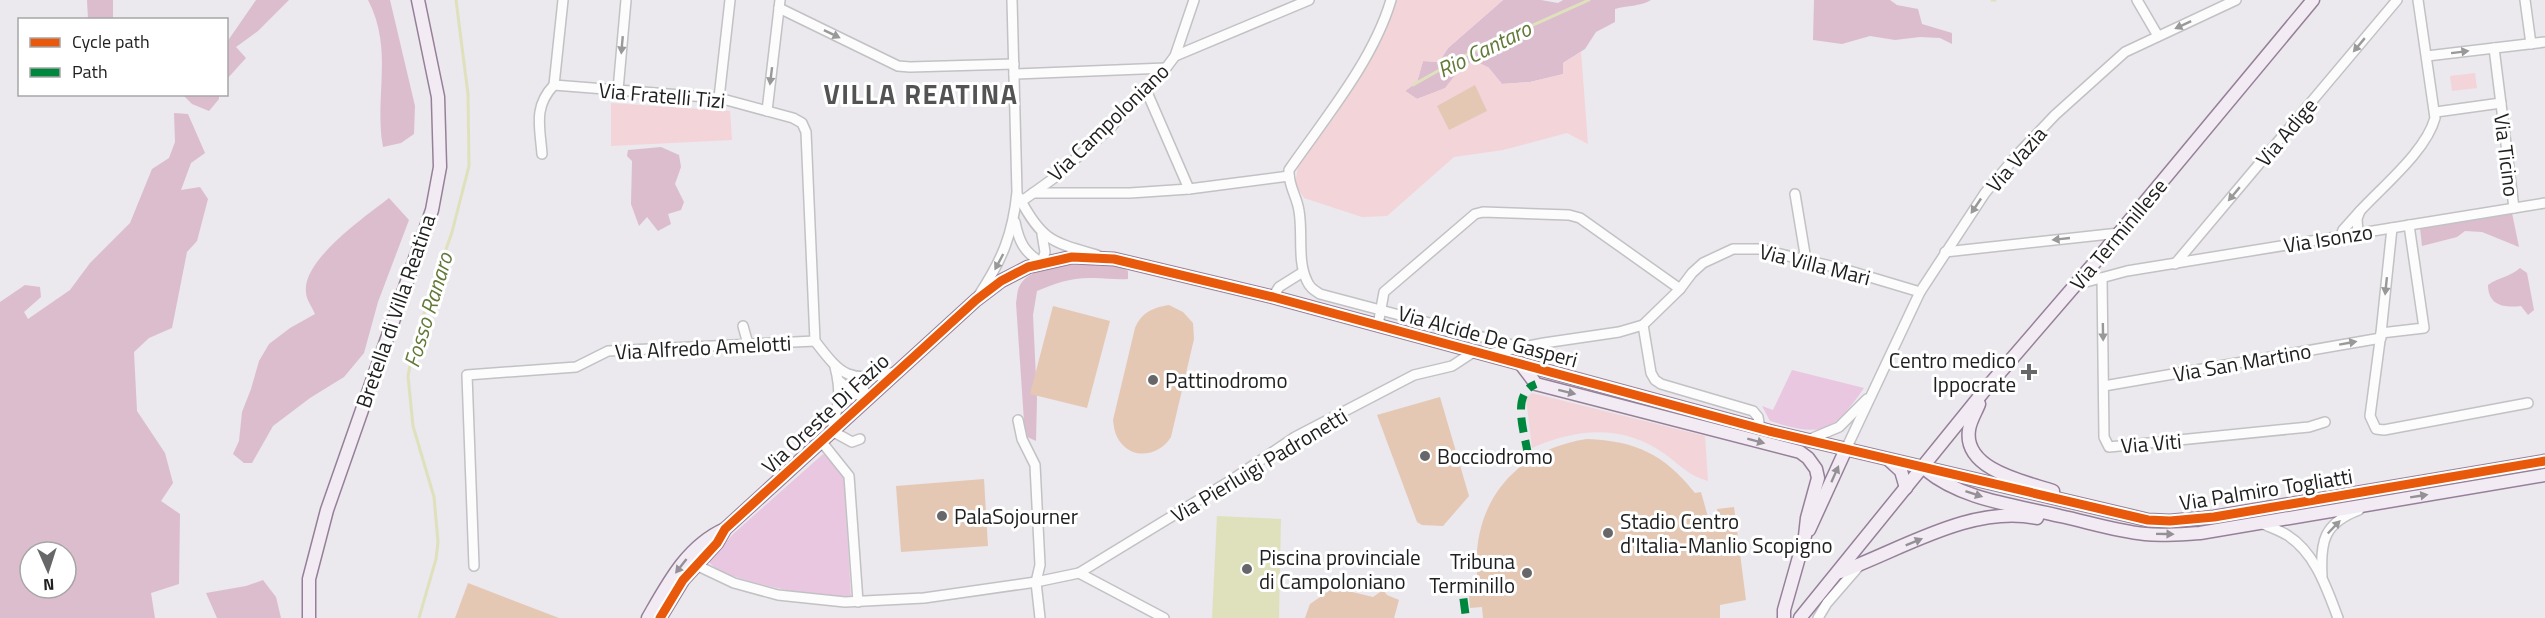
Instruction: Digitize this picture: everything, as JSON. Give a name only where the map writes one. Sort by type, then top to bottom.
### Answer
[{"type":"street","name":"Bretella di Villa Reatina","points":[[309,618],[309,579],[327,510],[432,210],[440,168],[438,97],[418,0]]},
{"type":"street","points":[[542,154],[539,109],[546,94],[554,86],[563,0]]},
{"type":"street","points":[[618,90],[627,0]]},
{"type":"street","points":[[718,98],[730,0]]},
{"type":"street","points":[[976,300],[1003,256],[1019,197],[1011,0]]},
{"type":"street","name":"Via Campoloniano","points":[[1019,197],[1033,193],[1054,178],[1166,68],[1175,56],[1194,0]]},
{"type":"street","points":[[1175,56],[1310,0]]},
{"type":"street","points":[[1391,0],[1386,16],[1370,48],[1289,170],[1288,181],[1299,207],[1304,272],[1312,289],[1320,294],[1520,347]]},
{"type":"street","points":[[2137,0],[2158,36]]},
{"type":"street","name":"Via Vazia","points":[[1846,449],[1920,292],[1985,194],[2017,154],[2111,62],[2125,52],[2236,0]]},
{"type":"street","name":"Via Terminillese","points":[[1800,618],[1984,391],[2088,271],[2313,0]]},
{"type":"street","name":"Via Adige","points":[[2175,264],[2397,0]]},
{"type":"street","points":[[2341,236],[2343,230],[2432,132],[2436,112],[2418,0]]},
{"type":"street","points":[[2525,0],[2531,44]]},
{"type":"street","points":[[767,111],[780,4],[898,66],[910,68],[1166,68]]},
{"type":"street","points":[[2427,56],[2545,42]]},
{"type":"street","name":"Via Ticino","points":[[2494,48],[2514,208]]},
{"type":"street","name":"Via Fratelli Tizi","points":[[554,86],[718,98],[793,118],[802,123],[806,132],[815,341]]},
{"type":"street","points":[[1146,90],[1189,189]]},
{"type":"street","points":[[2436,112],[2501,103]]},
{"type":"street","points":[[1033,193],[1130,193],[1189,189],[1289,176]]},
{"type":"street","points":[[1796,194],[1806,261]]},
{"type":"street","points":[[1014,220],[1021,245],[1026,252],[1042,263],[1045,242],[1019,197]]},
{"type":"street","name":"Via Isonzo","points":[[2075,285],[2106,276],[2201,259],[2545,202]]},
{"type":"street","points":[[2358,233],[2357,219],[2360,211]]},
{"type":"street","points":[[1378,325],[1384,292],[1475,214],[1483,212],[1569,215],[1580,218],[1680,289]]},
{"type":"street","name":"Via San Martino","points":[[2104,386],[2424,328],[2409,225]]},
{"type":"street","points":[[2392,228],[2370,416],[2376,429],[2384,430],[2528,403]]},
{"type":"street","points":[[1041,232],[1052,241],[1062,245],[1114,259]]},
{"type":"street","points":[[1945,252],[2119,233]]},
{"type":"street","points":[[2196,239],[2201,259]]},
{"type":"street","name":"Via Villa Mari","points":[[1488,354],[1619,332],[1643,325],[1680,289],[1684,280],[1703,263],[1733,249],[1759,249],[1920,292]]},
{"type":"street","name":"Via Alcide De Gasperi","points":[[1042,263],[1072,257],[1114,259],[1273,297],[1760,428],[1923,467]]},
{"type":"street","points":[[2096,261],[2100,272],[2106,276]]},
{"type":"street","name":"Via Oreste Di Fazio","points":[[648,618],[673,575],[690,554],[709,537],[725,529],[976,300],[1001,281],[1028,267],[1042,263]]},
{"type":"street","points":[[2088,271],[2106,276]]},
{"type":"street","points":[[1273,297],[1279,287],[1304,272]]},
{"type":"street","name":"Via Viti","points":[[2106,276],[2104,437],[2109,447],[2308,427],[2325,422]]},
{"type":"street","points":[[1643,325],[1651,373],[1655,380],[1661,384],[1753,411],[1758,417],[1760,428]]},
{"type":"street","points":[[743,326],[748,344]]},
{"type":"street","name":"Via Alfredo Amelotti","points":[[474,566],[467,375],[576,367],[608,351],[815,341],[835,367]]},
{"type":"street","name":"Via Pierluigi Padronetti","points":[[696,565],[734,583],[778,595],[845,602],[924,598],[1036,582],[1079,573],[1213,492],[1295,438],[1414,375],[1452,366],[1475,351]]},
{"type":"street","points":[[1520,363],[1536,384],[1800,452],[1816,469],[1818,478],[1807,518],[1805,536]]},
{"type":"street","points":[[835,367],[851,375],[861,385],[868,398]]},
{"type":"street","points":[[835,367],[839,402],[832,431],[852,442],[860,439]]},
{"type":"street","points":[[851,375],[877,376],[896,372]]},
{"type":"street","points":[[838,380],[854,394],[868,398]]},
{"type":"street","points":[[1984,391],[1969,429],[1969,440],[1974,452],[1983,463],[2018,480],[2106,507],[2131,518]]},
{"type":"street","name":"Via Vazia","points":[[1808,440],[1839,427],[1873,393]]},
{"type":"street","points":[[1018,420],[1022,439],[1035,465],[1040,565],[1036,582],[1040,618]]},
{"type":"street","points":[[821,441],[849,476],[858,602]]},
{"type":"street","points":[[1784,618],[1794,570],[1805,536],[1846,449]]},
{"type":"street","points":[[1888,459],[1901,471],[1906,488]]},
{"type":"street","name":"Via Palmiro Togliatti","points":[[1923,467],[2131,518],[2170,521],[2214,517],[2545,461]]},
{"type":"street","name":"Via Palmiro Togliatti","points":[[1923,467],[1940,481],[1987,498],[2146,534],[2200,533],[2541,477]]},
{"type":"street","points":[[2338,618],[2322,576],[2320,550],[2325,536],[2348,514],[2380,502]]},
{"type":"street","points":[[1839,572],[1966,522],[1993,516],[2028,516],[2091,529],[2117,529]]},
{"type":"street","points":[[2261,523],[2288,536],[2322,576]]},
{"type":"street","name":"Via Oreste Di Fazio","points":[[660,618],[683,580],[717,543],[725,529]]},
{"type":"street","points":[[1818,618],[1827,603],[1860,565]]},
{"type":"street","points":[[1776,618],[1788,578],[1794,570]]},
{"type":"street","points":[[1079,573],[1164,618]]},
{"type":"shaded area","points":[[87,0],[113,0],[113,18],[88,18]]},
{"type":"shaded area","points":[[256,0],[289,0],[258,31],[236,47],[246,58],[228,78],[228,41]]},
{"type":"shaded area","points":[[368,0],[390,0],[415,106],[414,134],[401,143],[383,147],[382,55],[376,19]]},
{"type":"shaded area","points":[[1397,0],[1503,0],[1448,48],[1439,62],[1423,61],[1417,82],[1405,91],[1417,99],[1445,88],[1456,74],[1473,60],[1488,67],[1502,84],[1530,82],[1563,74],[1563,63],[1581,52],[1588,144],[1567,133],[1503,150],[1454,157],[1387,216],[1362,217],[1304,198],[1295,184],[1298,167],[1335,116],[1380,43]]},
{"type":"shaded area","points":[[1503,0],[1541,0],[1558,3],[1563,0],[1651,0],[1615,9],[1615,22],[1596,32],[1585,49],[1563,63],[1564,74],[1530,82],[1502,84],[1488,67],[1456,74],[1446,88],[1417,99],[1405,91],[1417,82],[1423,61],[1439,62],[1448,48]]},
{"type":"shaded area","points":[[1814,0],[1890,0],[1897,5],[1918,9],[1922,24],[1952,33],[1952,44],[1940,38],[1920,37],[1895,40],[1870,36],[1842,44],[1813,40]]},
{"type":"shaded area","points":[[2475,73],[2477,88],[2452,91],[2450,76]]},
{"type":"shaded area","points":[[1475,85],[1487,111],[1449,130],[1437,106]]},
{"type":"shaded area","points":[[184,96],[219,96],[209,111],[192,104]]},
{"type":"shaded area","points":[[611,103],[730,111],[732,140],[611,146]]},
{"type":"shaded area","points":[[174,113],[188,114],[205,153],[191,163],[181,190],[200,187],[208,199],[197,241],[187,252],[172,328],[149,338],[134,352],[137,411],[165,453],[173,483],[161,501],[180,514],[179,584],[151,593],[155,618],[0,618],[0,302],[25,285],[40,287],[41,297],[24,312],[28,319],[70,290],[90,263],[130,223],[152,169],[169,158],[175,142]]},
{"type":"shaded area","points":[[661,147],[679,155],[681,167],[675,184],[684,202],[681,210],[668,214],[671,224],[658,231],[647,217],[639,226],[631,204],[632,161],[627,156],[628,150]]},
{"type":"shaded area","points":[[389,198],[409,220],[378,302],[364,353],[344,377],[310,398],[273,426],[252,463],[244,463],[233,454],[239,441],[242,412],[259,361],[269,344],[290,328],[315,314],[306,295],[307,280],[324,253]]},
{"type":"shaded area","points":[[2512,213],[2519,247],[2482,232],[2465,231],[2457,237],[2422,246],[2420,228]]},
{"type":"shaded area","points":[[1105,264],[1128,271],[1128,279],[1079,278],[1037,291],[1033,315],[1037,399],[1036,441],[1025,436],[1016,303],[1019,287],[1035,272],[1059,266]]},
{"type":"shaded area","points":[[2520,268],[2527,273],[2534,310],[2528,315],[2521,306],[2509,307],[2498,304],[2489,292],[2488,285]]},
{"type":"shaded area","name":"Pattinodromo","points":[[1169,305],[1183,312],[1193,323],[1194,339],[1171,437],[1161,448],[1154,451],[1133,452],[1119,440],[1113,420],[1135,328],[1148,312]]},
{"type":"shaded area","points":[[1053,306],[1110,321],[1087,408],[1030,394]]},
{"type":"shaded area","points":[[1792,370],[1864,388],[1843,415],[1825,428],[1802,429],[1770,421],[1762,406],[1773,410]]},
{"type":"shaded area","points":[[1532,393],[1705,436],[1708,481],[1690,473],[1649,444],[1617,434],[1583,433],[1549,441],[1532,448],[1526,398]]},
{"type":"shaded area","name":"Bocciodromo","points":[[1440,397],[1469,496],[1443,526],[1422,525],[1417,522],[1377,415]]},
{"type":"shaded area","name":"Stadio Centro d'Italia-Manlio Scopigno","points":[[1587,439],[1604,440],[1635,447],[1660,459],[1672,468],[1695,493],[1701,492],[1708,517],[1718,515],[1717,509],[1734,507],[1746,600],[1720,605],[1720,618],[1483,618],[1482,607],[1470,608],[1468,585],[1478,583],[1477,556],[1480,530],[1488,507],[1501,487],[1517,470],[1537,456],[1560,445]]},
{"type":"shaded area","points":[[823,454],[834,461],[844,476],[851,597],[776,588],[733,576],[709,562],[733,534]]},
{"type":"shaded area","name":"PalaSojourner","points":[[984,479],[988,546],[901,552],[896,486]]},
{"type":"shaded area","name":"Piscina provinciale di Campoloniano","points":[[1217,516],[1281,519],[1279,618],[1212,618]]},
{"type":"shaded area","points":[[263,580],[276,597],[281,618],[217,618],[206,593],[246,586]]},
{"type":"shaded area","points":[[468,583],[559,618],[455,618]]},
{"type":"shaded area","points":[[1339,584],[1346,586],[1348,591],[1373,597],[1383,590],[1387,595],[1399,600],[1394,618],[1305,618],[1310,604]]},
{"type":"waterway","name":"Fosso Ranaro","points":[[419,618],[436,559],[438,542],[434,497],[413,426],[408,376],[415,340],[452,232],[469,166],[468,94],[456,0]]},
{"type":"waterway","name":"Rio Cantaro","points":[[1413,85],[1466,55],[1589,0]]},
{"type":"marked path","points":[[1528,455],[1522,426],[1521,405],[1523,396],[1536,384]]},
{"type":"marked path","points":[[1450,585],[1462,588],[1466,618]]},
{"type":"cycle path","points":[[660,618],[683,580],[717,543],[725,529],[976,300],[1001,281],[1028,267],[1072,257],[1114,259],[1273,297],[1769,431],[2148,520],[2170,521],[2214,517],[2545,461]]},
{"type":"place","name":"Centro medico Ippocrate","points":[[2029,372]]},
{"type":"place","name":"Pattinodromo","points":[[1153,380]]},
{"type":"place","name":"Bocciodromo","points":[[1425,456]]},
{"type":"place","name":"PalaSojourner","points":[[942,516]]},
{"type":"place","name":"Stadio Centro d'Italia-Manlio Scopigno","points":[[1608,533]]},
{"type":"place","name":"Piscina provinciale di Campoloniano","points":[[1247,569]]},
{"type":"place","name":"Tribuna Terminillo","points":[[1527,573]]},
{"type":"district","name":"VILLA REATINA","points":[[921,93]]}]
